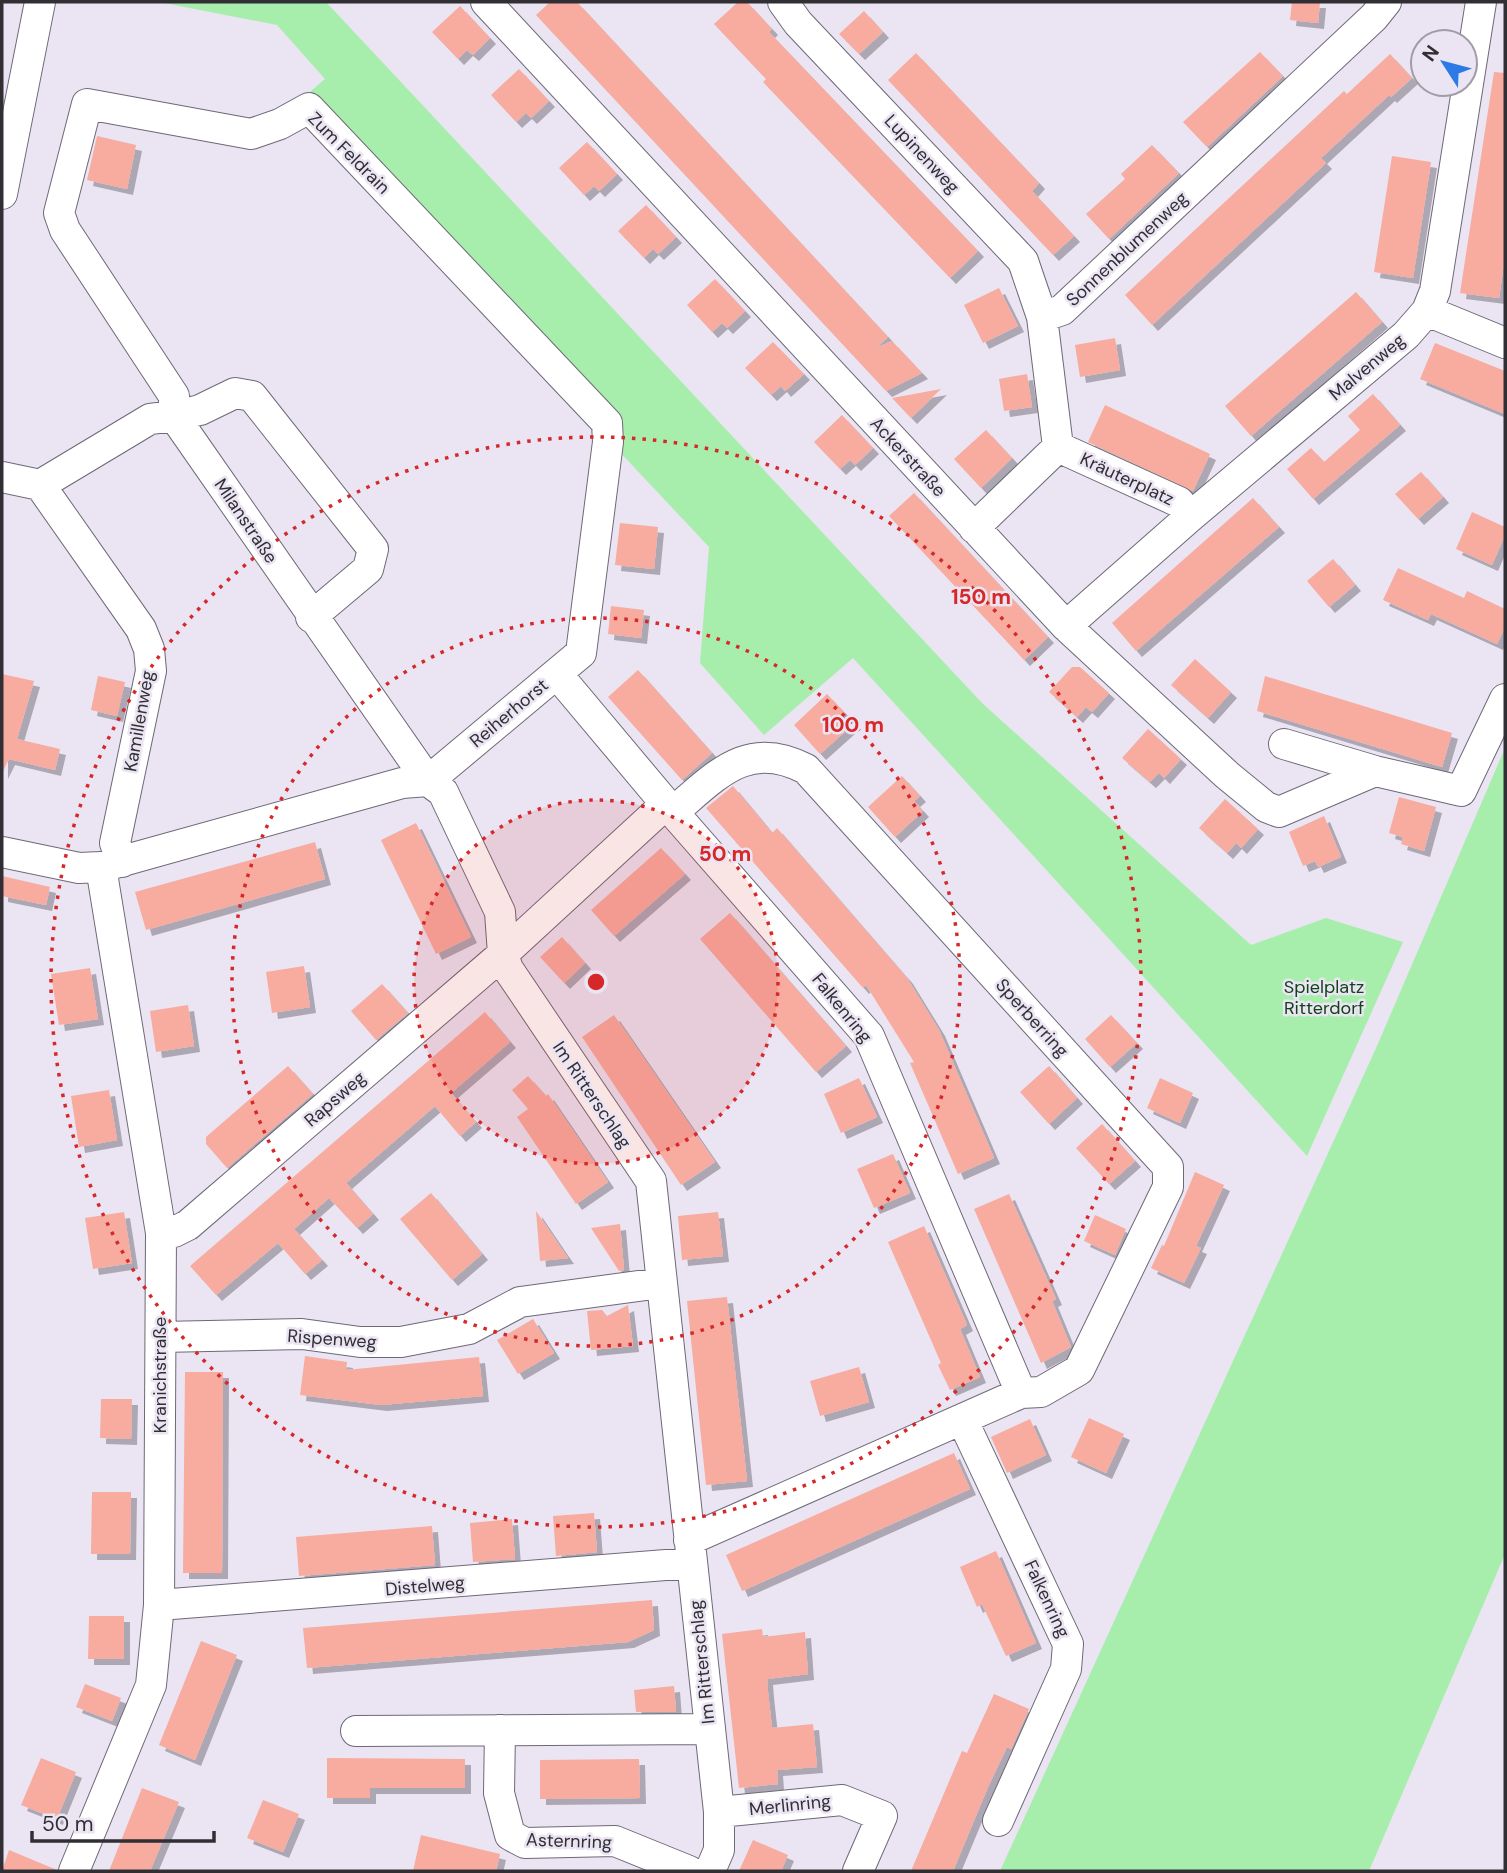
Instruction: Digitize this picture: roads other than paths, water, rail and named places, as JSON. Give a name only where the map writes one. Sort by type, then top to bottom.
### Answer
[{"type":"street","points":[[2,194],[40,2]]},
{"type":"street","name":"Ackerstraße","points":[[486,2],[1066,626],[1266,807],[1279,812],[1375,771]]},
{"type":"street","name":"Lupinenweg","points":[[783,2],[797,23],[1023,261],[1042,317]]},
{"type":"street","name":"Sonnenblumenweg","points":[[1042,317],[1062,310],[1387,2]]},
{"type":"street","name":"Malvenweg","points":[[1066,626],[1191,516],[1406,335],[1427,311],[1435,291],[1481,2]]},
{"type":"street","name":"Zum Feldrain","points":[[174,416],[174,396],[61,223],[59,213],[87,104],[251,134],[280,124],[309,108],[607,423],[608,442],[582,653],[557,674]]},
{"type":"street","points":[[1427,311],[1505,343]]},
{"type":"street","points":[[974,528],[1058,447],[1042,317]]},
{"type":"street","points":[[2,477],[40,485],[150,419],[200,410],[235,393],[252,396],[373,549],[368,569],[311,617]]},
{"type":"street","name":"Milanstraße","points":[[174,416],[311,617],[428,781]]},
{"type":"street","name":"Kräuterplatz","points":[[1058,447],[1179,502],[1191,516]]},
{"type":"street","name":"Kamillenweg","points":[[40,485],[141,629],[149,649],[150,671],[112,865]]},
{"type":"street","name":"Reiherhorst","points":[[428,781],[557,674],[670,808]]},
{"type":"street","points":[[1284,744],[1375,771],[1461,791],[1505,699]]},
{"type":"street","name":"Sperberring","points":[[670,808],[732,763],[761,757],[785,758],[806,769],[1168,1167],[1168,1187],[1079,1370],[1041,1392],[1021,1393]]},
{"type":"street","points":[[2,852],[79,868],[112,865],[402,783],[428,781]]},
{"type":"street","name":"Im Ritterschlag","points":[[428,781],[443,792],[500,912],[503,954],[519,988],[651,1181],[719,1812],[719,1850],[710,1871]]},
{"type":"street","points":[[503,954],[670,808]]},
{"type":"street","name":"Falkenring","points":[[670,808],[869,1036],[1021,1393]]},
{"type":"street","name":"Kranichstraße","points":[[74,1871],[151,1685],[159,1605],[161,1233],[112,865]]},
{"type":"street","name":"Rapsweg","points":[[161,1233],[174,1232],[188,1225],[503,954]]},
{"type":"street","name":"Rispenweg","points":[[160,1336],[302,1334],[360,1342],[401,1342],[469,1329],[520,1302],[661,1283]]},
{"type":"street","points":[[690,1551],[1021,1393]]},
{"type":"street","name":"Falkenring","points":[[962,1419],[1068,1644],[1066,1669],[998,1821]]},
{"type":"street","name":"Distelweg","points":[[159,1605],[690,1551]]},
{"type":"street","points":[[356,1731],[710,1729]]},
{"type":"street","name":"Asternring","points":[[500,1730],[499,1794],[510,1835],[525,1843],[615,1841],[689,1871]]},
{"type":"street","name":"Merlinring","points":[[719,1812],[842,1800],[882,1816],[858,1871]]},
{"type":"park label","name":"Spielplatz Ritterdorf","points":[[1324,997]]}]
